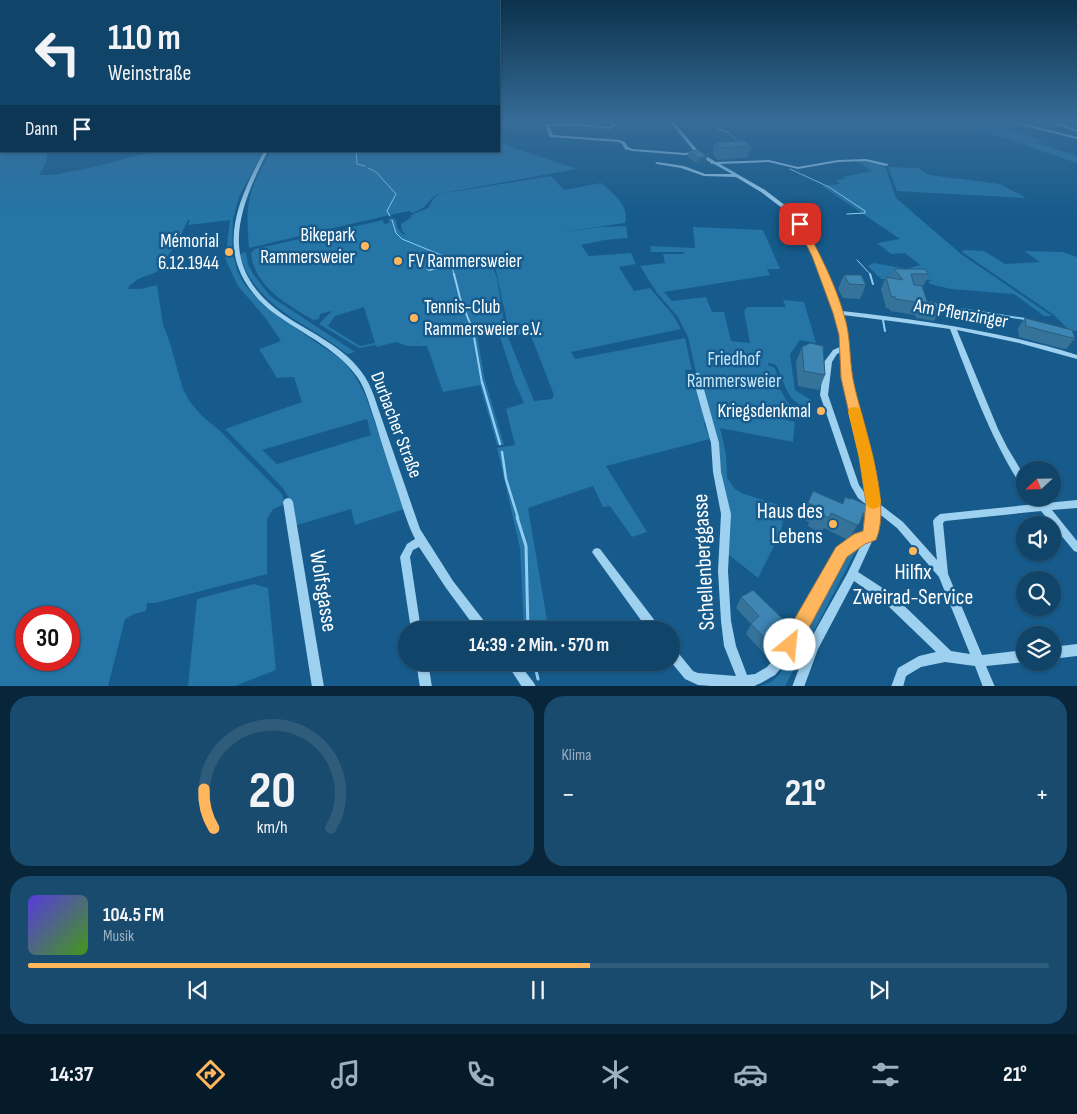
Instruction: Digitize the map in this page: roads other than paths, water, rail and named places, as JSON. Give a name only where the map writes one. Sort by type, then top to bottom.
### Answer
[{"type":"street","name":"Durbacher Straße","points":[[265,152],[246,189],[237,218],[236,252],[243,273],[251,287],[263,300],[346,359],[362,379],[396,469],[414,529],[441,572],[477,621]]},
{"type":"street","points":[[659,152],[698,153],[774,199],[800,224],[813,247],[845,335],[847,378],[866,457],[873,503],[870,535],[853,574],[813,646],[798,686]]},
{"type":"street","points":[[713,162],[769,161],[798,168],[838,161],[866,160],[886,165]]},
{"type":"street","points":[[657,163],[682,167],[704,175],[736,176]]},
{"type":"street","points":[[429,269],[465,262]]},
{"type":"street","name":"Am Pflenzinger","points":[[838,313],[1002,337],[1077,357]]},
{"type":"street","points":[[953,329],[1000,443],[1016,472]]},
{"type":"street","points":[[845,347],[835,352],[828,362],[824,395],[855,486],[861,495],[900,525],[943,574]]},
{"type":"street","name":"Schellenberggasse","points":[[696,375],[715,443],[717,472],[726,514],[723,571],[726,621],[730,646],[745,684]]},
{"type":"street","name":"Wolfsgasse","points":[[288,502],[318,686]]},
{"type":"street","points":[[989,686],[943,574],[938,521],[943,517],[1077,504]]},
{"type":"street","points":[[1044,508],[1077,548]]},
{"type":"street","points":[[680,664],[689,676],[698,679],[745,684],[771,671],[785,655],[842,552],[860,539],[870,535]]},
{"type":"street","points":[[415,621],[406,557],[410,547],[421,541]]},
{"type":"street","points":[[597,552],[648,621]]},
{"type":"street","points":[[853,574],[888,598],[948,656]]},
{"type":"street","points":[[1061,652],[1077,650]]},
{"type":"street","points":[[897,686],[902,672],[919,662],[948,656],[978,660],[1016,657]]},
{"type":"street","points":[[424,671],[426,686]]},
{"type":"street","points":[[518,671],[530,686]]},
{"type":"waterway","points":[[356,152],[357,164],[365,166]]},
{"type":"waterway","points":[[368,168],[376,172],[396,194],[387,211],[390,216]]},
{"type":"waterway","points":[[790,169],[829,187],[865,211],[865,213],[847,214]]},
{"type":"waterway","points":[[392,220],[396,233],[402,239],[446,257],[449,261]]},
{"type":"waterway","points":[[857,260],[871,275]]},
{"type":"waterway","points":[[452,266],[454,275]]},
{"type":"waterway","points":[[454,274],[460,298],[473,331]]},
{"type":"waterway","points":[[870,274],[873,284]]},
{"type":"waterway","points":[[961,309],[1025,319]]},
{"type":"waterway","points":[[883,320],[885,331]]},
{"type":"waterway","points":[[474,337],[482,383]]},
{"type":"waterway","points":[[482,382],[500,444]]},
{"type":"waterway","points":[[502,452],[506,479],[518,518]]},
{"type":"waterway","points":[[517,517],[526,546],[528,621]]},
{"type":"waterway","points":[[536,671],[538,679]]},
{"type":"place","name":"Bikepark Rammersweier","points":[[365,246]]},
{"type":"place","name":"Mémorial 6.12.1944","points":[[229,252]]},
{"type":"place","name":"FV Rammersweier","points":[[398,261]]},
{"type":"place","name":"Tennis-Club Rammersweier e.V.","points":[[414,318]]},
{"type":"place","name":"Kriegsdenkmal","points":[[821,411]]},
{"type":"place","name":"Haus des Lebens","points":[[833,524]]},
{"type":"place","name":"Hilfix Zweirad-Service","points":[[913,551]]},
{"type":"park label","name":"Friedhof Rammersweier","points":[[734,370]]}]
